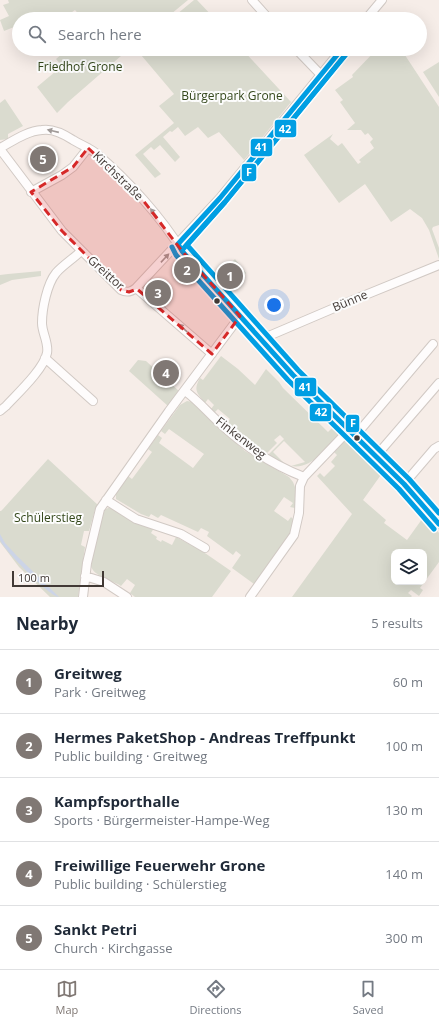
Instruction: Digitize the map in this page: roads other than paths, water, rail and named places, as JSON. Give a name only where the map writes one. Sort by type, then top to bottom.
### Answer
[{"type":"street","points":[[252,0],[263,12]]},
{"type":"street","points":[[372,12],[382,0]]},
{"type":"street","points":[[303,56],[321,75]]},
{"type":"street","points":[[134,290],[220,198],[336,56]]},
{"type":"street","name":"Kirchstraße","points":[[0,149],[32,132],[42,129],[54,130],[98,155],[139,195],[174,238],[182,251],[262,341],[317,400],[404,484],[439,524]]},
{"type":"street","points":[[31,192],[62,175],[73,167],[88,148]]},
{"type":"street","name":"Greittor","points":[[0,149],[31,192],[62,231],[121,290],[125,292],[134,290],[212,354]]},
{"type":"street","points":[[0,411],[40,367],[45,358],[47,350],[42,323],[48,288],[55,274],[81,250]]},
{"type":"street","name":"Bünne","points":[[262,341],[271,335],[346,302],[439,265]]},
{"type":"street","points":[[83,597],[85,576],[98,512],[240,316]]},
{"type":"street","points":[[250,597],[294,534],[299,513],[300,486],[304,477],[352,433],[433,344]]},
{"type":"street","points":[[45,358],[93,401]]},
{"type":"street","points":[[376,456],[439,383]]},
{"type":"street","name":"Finkenweg","points":[[185,391],[222,426],[246,445],[273,463],[304,477]]},
{"type":"street","points":[[404,484],[434,449],[439,446]]},
{"type":"street","points":[[106,500],[136,519],[181,534],[205,548]]},
{"type":"street","points":[[85,576],[104,582],[128,597]]},
{"type":"water","points":[[0,534],[5,543],[17,556],[59,597],[37,582],[18,562],[3,545],[0,540]]},
{"type":"place","name":"Sankt Petri","points":[[43,159]]},
{"type":"place","name":"Hermes PaketShop - Andreas Treffpunkt","points":[[187,270]]},
{"type":"place","name":"Greitweg","points":[[230,276]]},
{"type":"place","name":"Kampfsporthalle","points":[[158,293]]},
{"type":"place","name":"Freiwillige Feuerwehr Grone","points":[[166,373]]},
{"type":"park label","name":"Friedhof Grone","points":[[80,67]]},
{"type":"park label","name":"Bürgerpark Grone","points":[[232,96]]},
{"type":"park label","name":"Schülerstieg","points":[[48,518]]}]
